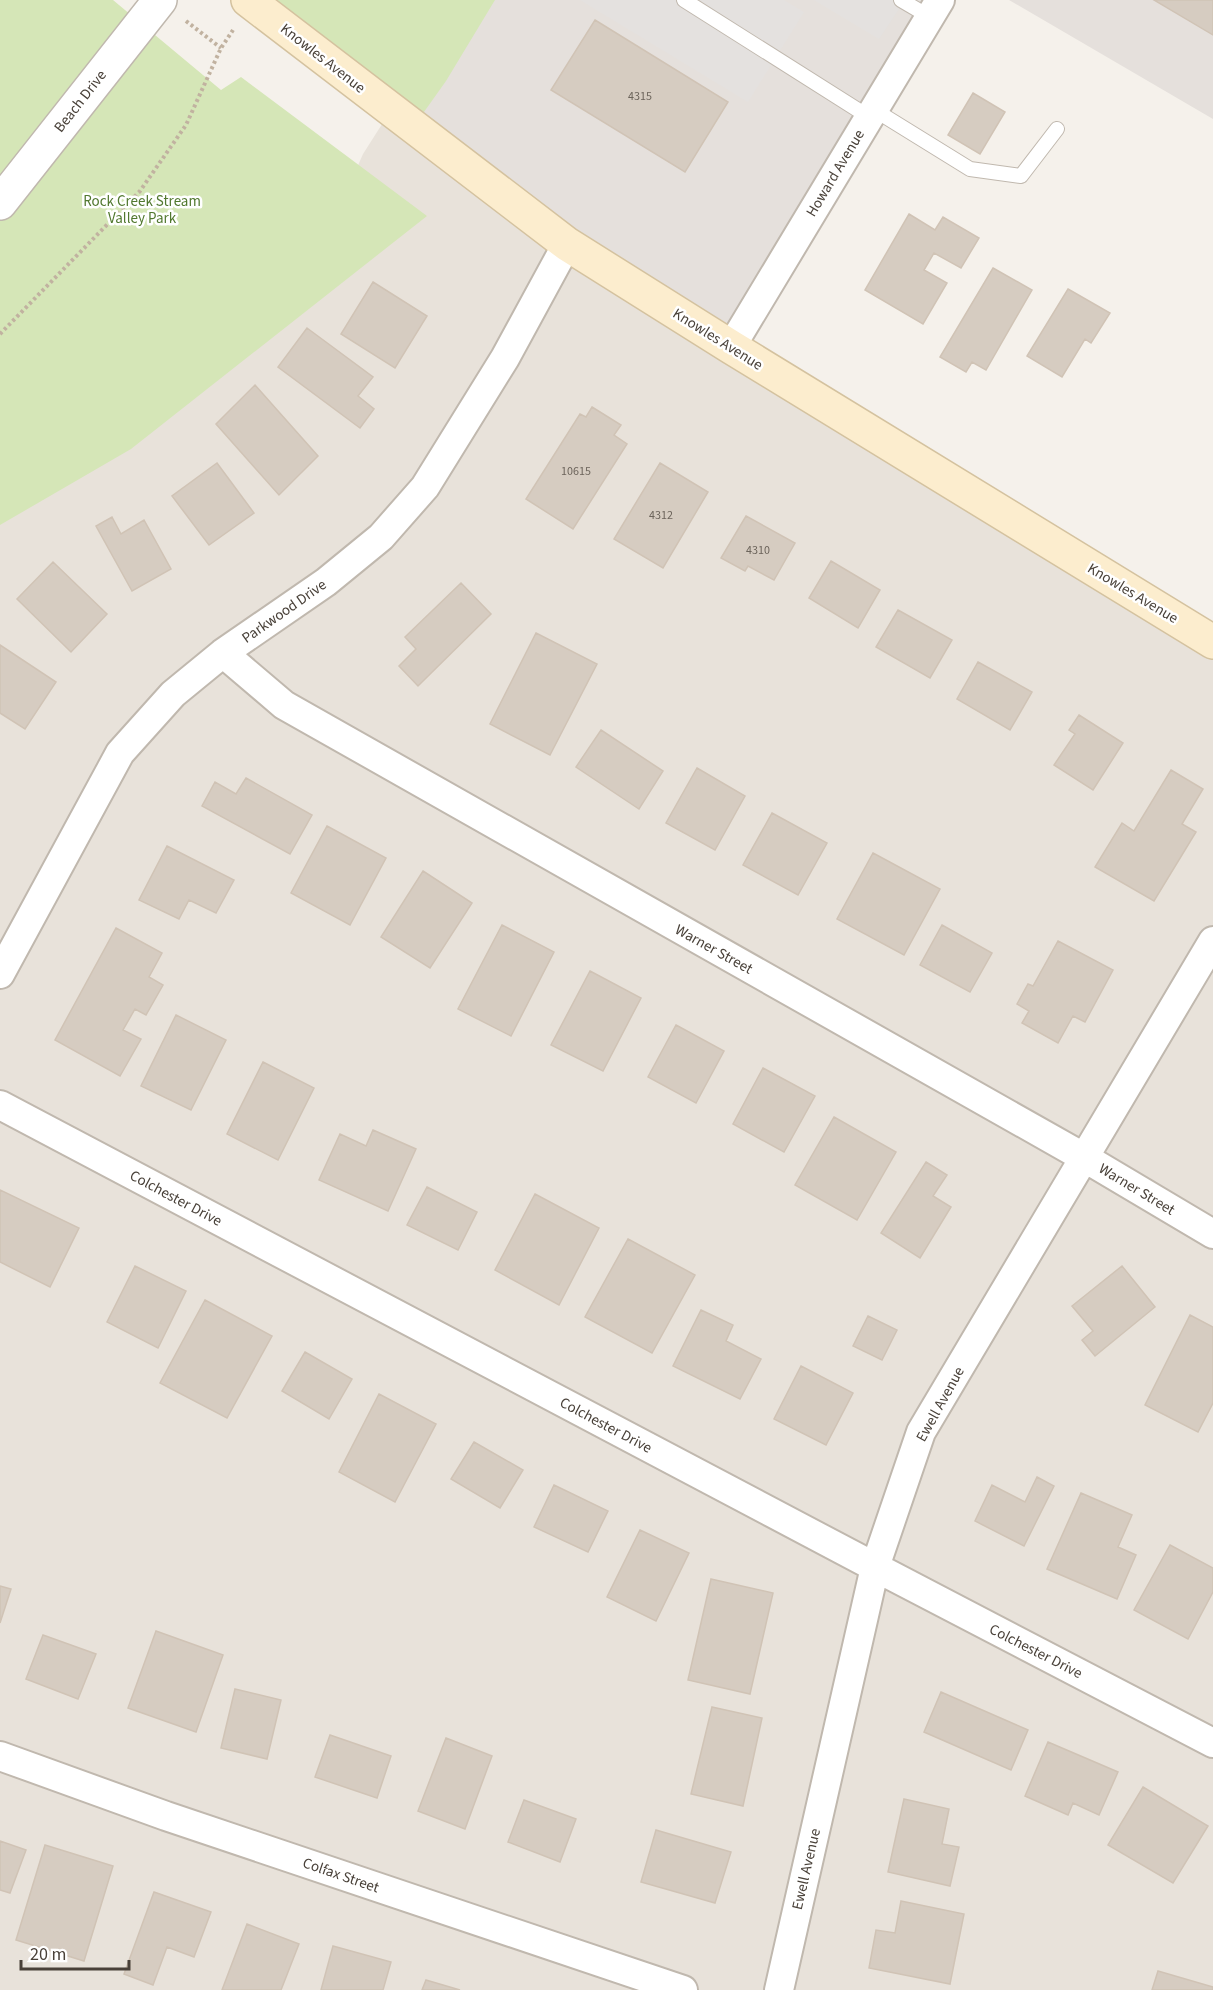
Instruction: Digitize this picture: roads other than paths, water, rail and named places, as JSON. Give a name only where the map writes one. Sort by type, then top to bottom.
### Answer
[{"type":"main road","name":"Knowles Avenue","points":[[248,0],[567,244],[1213,642]]},
{"type":"street","name":"Beach Drive","points":[[0,203],[160,0]]},
{"type":"street","name":"Howard Avenue","points":[[731,347],[935,8]]},
{"type":"street","name":"Parkwood Drive","points":[[0,974],[120,753],[173,694],[223,653],[326,582],[381,537],[425,488],[505,358],[567,244]]},
{"type":"street","name":"Warner Street","points":[[223,653],[284,705],[1085,1158],[1213,1234]]},
{"type":"street","name":"Ewell Avenue","points":[[778,1990],[875,1567],[921,1432],[1213,941]]},
{"type":"street","name":"Colchester Drive","points":[[0,1105],[1213,1743]]},
{"type":"street","name":"Colfax Street","points":[[0,1756],[166,1816],[683,1990]]},
{"type":"lane","points":[[684,0],[871,113],[970,169],[1021,176],[1057,129]]},
{"type":"lane","points":[[901,0],[935,8]]},
{"type":"park label","name":"Rock Creek Stream Valley Park","points":[[142,210]]}]
